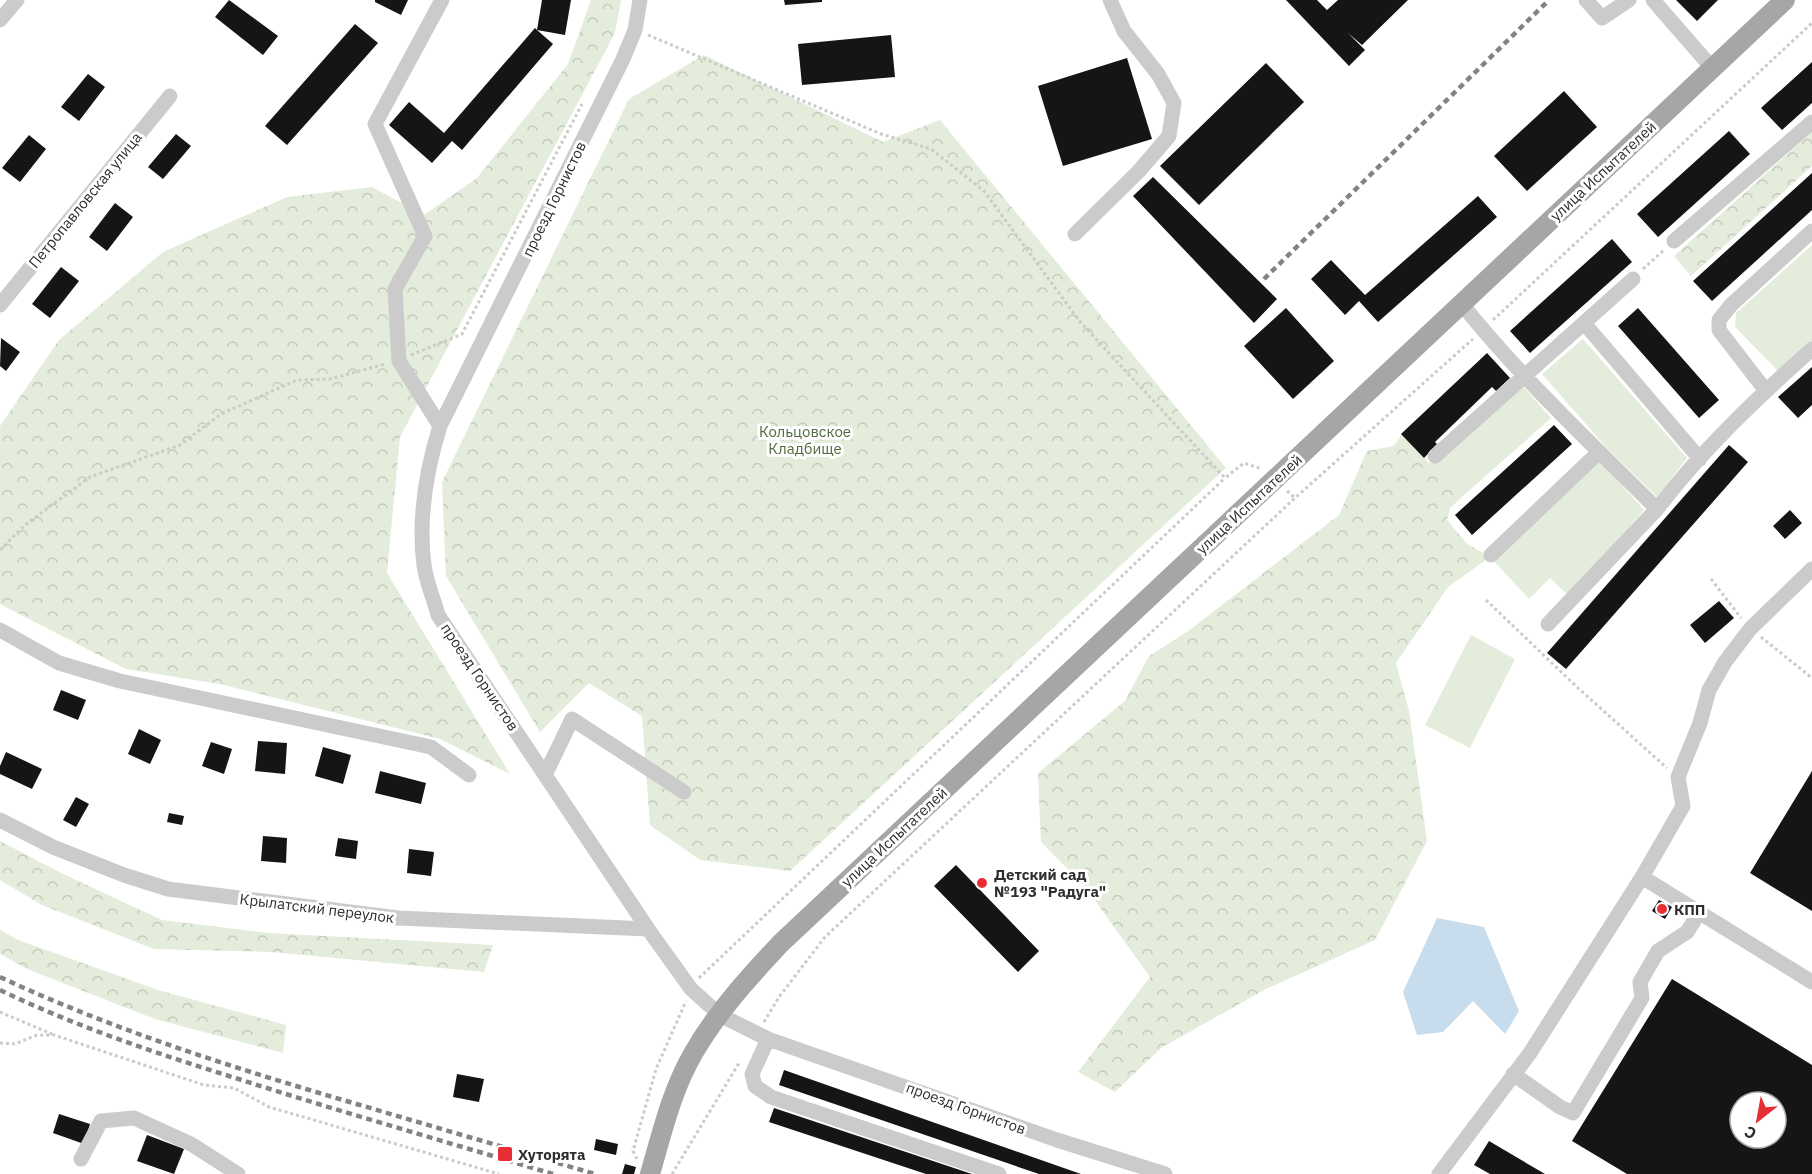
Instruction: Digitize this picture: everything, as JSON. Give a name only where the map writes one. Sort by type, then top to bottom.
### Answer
[{"type":"main road","name":"улица Испытателей","points":[[645,1169],[694,1052],[748,979],[781,943],[1785,0]]},
{"type":"street","points":[[0,20],[17,0]]},
{"type":"street","points":[[440,426],[399,361],[395,289],[424,236],[375,124],[442,0]]},
{"type":"street","name":"проезд Горнистов","points":[[640,0],[635,30],[623,59],[440,426],[433,447],[422,506],[424,566],[438,615],[648,929],[691,989],[720,1015],[763,1036],[1057,1140],[1165,1174]]},
{"type":"street","points":[[1075,234],[1139,171],[1169,136],[1174,103],[1158,74],[1124,31],[1110,0]]},
{"type":"street","points":[[1586,0],[1602,18],[1629,0]]},
{"type":"street","points":[[1653,0],[1713,69]]},
{"type":"street","name":"Петропавловская улица","points":[[0,305],[170,96]]},
{"type":"street","points":[[1674,241],[1812,122]]},
{"type":"street","points":[[1766,391],[1719,330],[1719,320],[1731,304],[1812,231]]},
{"type":"street","points":[[1435,456],[1633,279]]},
{"type":"street","points":[[1461,303],[1526,376],[1657,509]]},
{"type":"street","points":[[1584,323],[1700,459]]},
{"type":"street","points":[[1548,624],[1657,509],[1700,459],[1766,391],[1812,349]]},
{"type":"street","points":[[1491,555],[1599,452]]},
{"type":"street","points":[[1439,1174],[1530,1053],[1642,877],[1683,806],[1677,777],[1700,723],[1709,690],[1725,662],[1750,629],[1812,568]]},
{"type":"street","points":[[0,630],[58,663],[120,681],[431,747],[469,775]]},
{"type":"street","points":[[545,775],[572,719],[684,792]]},
{"type":"street","name":"Крылатский переулок","points":[[0,820],[53,847],[124,875],[178,891],[398,918],[648,929]]},
{"type":"street","points":[[1642,877],[1812,982]]},
{"type":"street","points":[[1513,1074],[1560,1107],[1573,1113],[1642,998],[1640,982],[1658,951],[1687,932],[1699,913]]},
{"type":"street","points":[[763,1036],[752,1074],[755,1086],[771,1097],[999,1174]]},
{"type":"street","points":[[81,1159],[101,1121],[134,1118],[191,1144],[238,1174]]},
{"type":"path","points":[[672,1174],[763,1036],[779,997],[825,937],[1295,498],[1483,330],[1812,22]]},
{"type":"path","points":[[635,30],[881,134],[931,149],[984,191],[1081,323],[1225,478]]},
{"type":"path","points":[[0,550],[25,525],[90,477],[180,445],[221,414],[297,380],[330,379],[399,361],[462,334],[584,100]]},
{"type":"path","points":[[1633,279],[1674,241]]},
{"type":"path","points":[[645,1169],[633,1151],[656,1069],[691,989],[699,977],[1225,478],[1244,463],[1265,470],[1295,498]]},
{"type":"path","points":[[1486,600],[1578,688],[1677,777]]},
{"type":"path","points":[[0,1012],[54,1035],[204,1085],[234,1088],[269,1107],[499,1174]]},
{"type":"path","points":[[0,1043],[15,1044],[37,1035],[54,1035]]},
{"type":"green space","points":[[591,0],[621,0],[615,33],[400,437],[387,573],[510,774],[440,739],[220,684],[126,669],[0,604],[0,426],[59,340],[163,252],[287,197],[372,187],[424,215],[477,178],[568,64]]},
{"type":"green space","name":"Кольцовское Кладбище","points":[[704,55],[883,142],[940,120],[1226,468],[790,871],[700,860],[650,825],[642,716],[589,683],[540,732],[446,576],[442,482],[629,99]]},
{"type":"green space","points":[[1812,132],[1812,166],[1691,276],[1674,256]]},
{"type":"green space","points":[[1812,245],[1812,342],[1779,372],[1735,327],[1736,313]]},
{"type":"green space","points":[[1583,339],[1687,458],[1657,497],[1606,447],[1542,374]]},
{"type":"green space","points":[[1522,385],[1551,418],[1464,495],[1434,458]]},
{"type":"green space","points":[[1403,432],[1429,463],[1434,458],[1464,495],[1450,508],[1447,520],[1467,544],[1490,557],[1448,587],[1396,663],[1409,711],[1427,841],[1375,940],[1266,989],[1161,1048],[1115,1092],[1078,1072],[1150,977],[1084,885],[1041,842],[1038,773],[1125,701],[1149,656],[1187,632],[1339,515],[1367,451],[1394,446]]},
{"type":"green space","points":[[1597,457],[1644,510],[1570,597],[1550,578],[1529,599],[1490,557]]},
{"type":"green space","points":[[1471,635],[1515,659],[1470,748],[1425,725]]},
{"type":"green space","points":[[0,841],[63,874],[162,920],[269,933],[493,945],[484,972],[272,952],[154,949],[42,905],[0,880]]},
{"type":"green space","points":[[0,930],[18,940],[158,990],[286,1025],[283,1053],[155,1019],[27,969],[0,954]]},
{"type":"water","points":[[1437,918],[1484,927],[1519,1011],[1505,1034],[1473,1001],[1443,1032],[1417,1035],[1403,992]]},
{"type":"building","points":[[229,0],[278,36],[263,55],[215,17]]},
{"type":"building","points":[[375,0],[408,0],[401,15]]},
{"type":"building","points":[[542,0],[571,0],[565,35],[537,30]]},
{"type":"building","points":[[784,0],[822,0],[822,2],[785,5]]},
{"type":"building","points":[[1286,0],[1317,0],[1327,10],[1338,0],[1408,0],[1362,45],[1348,33],[1365,50],[1349,66]]},
{"type":"building","points":[[1676,0],[1718,0],[1697,21]]},
{"type":"building","points":[[355,24],[378,43],[287,145],[265,126]]},
{"type":"building","points":[[535,28],[553,44],[462,150],[452,141],[432,163],[389,125],[409,102],[444,133]]},
{"type":"building","points":[[891,35],[895,77],[802,85],[798,44]]},
{"type":"building","points":[[1127,58],[1152,139],[1063,166],[1038,86]]},
{"type":"building","points":[[1812,62],[1812,103],[1782,130],[1761,108]]},
{"type":"building","points":[[1266,63],[1304,102],[1199,205],[1160,166]]},
{"type":"building","points":[[88,74],[105,87],[79,121],[61,107]]},
{"type":"building","points":[[1564,91],[1597,127],[1527,191],[1494,156]]},
{"type":"building","points":[[1729,131],[1750,154],[1658,237],[1637,214]]},
{"type":"building","points":[[176,134],[191,146],[163,179],[148,167]]},
{"type":"building","points":[[29,135],[46,149],[20,182],[2,168]]},
{"type":"building","points":[[1812,173],[1812,210],[1712,301],[1693,281]]},
{"type":"building","points":[[1153,177],[1277,299],[1254,323],[1133,196]]},
{"type":"building","points":[[1478,196],[1497,217],[1378,322],[1359,301],[1345,315],[1311,279],[1331,260],[1365,295]]},
{"type":"building","points":[[115,203],[133,217],[107,251],[89,237]]},
{"type":"building","points":[[1612,239],[1632,262],[1530,353],[1510,331]]},
{"type":"building","points":[[61,267],[79,281],[50,318],[32,304]]},
{"type":"building","points":[[1286,308],[1334,361],[1293,399],[1244,346]]},
{"type":"building","points":[[1638,308],[1719,400],[1699,418],[1618,326]]},
{"type":"building","points":[[1,338],[20,352],[6,371],[0,366]]},
{"type":"building","points":[[1487,353],[1510,378],[1496,391],[1492,387],[1435,442],[1437,444],[1424,458],[1401,434]]},
{"type":"building","points":[[1812,367],[1812,405],[1798,418],[1778,397]]},
{"type":"building","points":[[1554,425],[1572,444],[1472,535],[1455,515]]},
{"type":"building","points":[[1729,445],[1748,462],[1566,669],[1547,653]]},
{"type":"building","points":[[1790,510],[1802,523],[1785,539],[1773,526]]},
{"type":"building","points":[[1719,601],[1734,618],[1705,643],[1690,625]]},
{"type":"building","points":[[61,690],[86,700],[78,720],[53,710]]},
{"type":"building","points":[[139,729],[161,740],[150,764],[128,754]]},
{"type":"building","points":[[258,741],[287,743],[285,774],[255,771]]},
{"type":"building","points":[[211,742],[232,749],[224,774],[202,766]]},
{"type":"building","points":[[323,747],[351,755],[343,784],[315,776]]},
{"type":"building","points":[[6,752],[42,769],[32,789],[0,774],[0,766]]},
{"type":"building","points":[[380,771],[426,783],[421,804],[375,793]]},
{"type":"building","points":[[1812,771],[1812,911],[1750,873]]},
{"type":"building","points":[[76,797],[89,804],[76,827],[63,820]]},
{"type":"building","points":[[169,813],[184,816],[182,825],[167,822]]},
{"type":"building","points":[[263,836],[287,838],[286,863],[261,861]]},
{"type":"building","points":[[338,838],[358,841],[356,859],[335,856]]},
{"type":"building","points":[[409,849],[434,852],[431,876],[407,873]]},
{"type":"building","points":[[956,865],[1039,951],[1018,972],[934,886]]},
{"type":"building","name":"КПП","points":[[1659,900],[1672,907],[1665,919],[1652,911]]},
{"type":"building","points":[[1672,979],[1812,1065],[1812,1174],[1627,1174],[1572,1141]]},
{"type":"building","points":[[784,1070],[1081,1174],[1039,1174],[779,1085]]},
{"type":"building","points":[[457,1074],[484,1079],[479,1102],[453,1097]]},
{"type":"building","points":[[774,1108],[972,1174],[926,1174],[769,1122]]},
{"type":"building","points":[[59,1114],[90,1124],[84,1144],[53,1133]]},
{"type":"building","points":[[147,1135],[184,1149],[174,1174],[137,1161]]},
{"type":"building","points":[[596,1139],[618,1144],[616,1155],[594,1150]]},
{"type":"building","points":[[1489,1141],[1545,1174],[1490,1174],[1474,1165]]},
{"type":"building","points":[[625,1164],[636,1167],[634,1174],[622,1174]]},
{"type":"railway","points":[[1264,279],[1549,0]]},
{"type":"railway","points":[[0,977],[88,1015],[177,1048],[595,1174]]},
{"type":"railway","points":[[0,990],[83,1026],[168,1057],[553,1174]]},
{"type":"place","name":"Детский сад №193 \"Радуга\"","points":[[982,883]]},
{"type":"place","name":"КПП","points":[[1662,909]]},
{"type":"place","name":"Хуторята","points":[[505,1154]]}]
